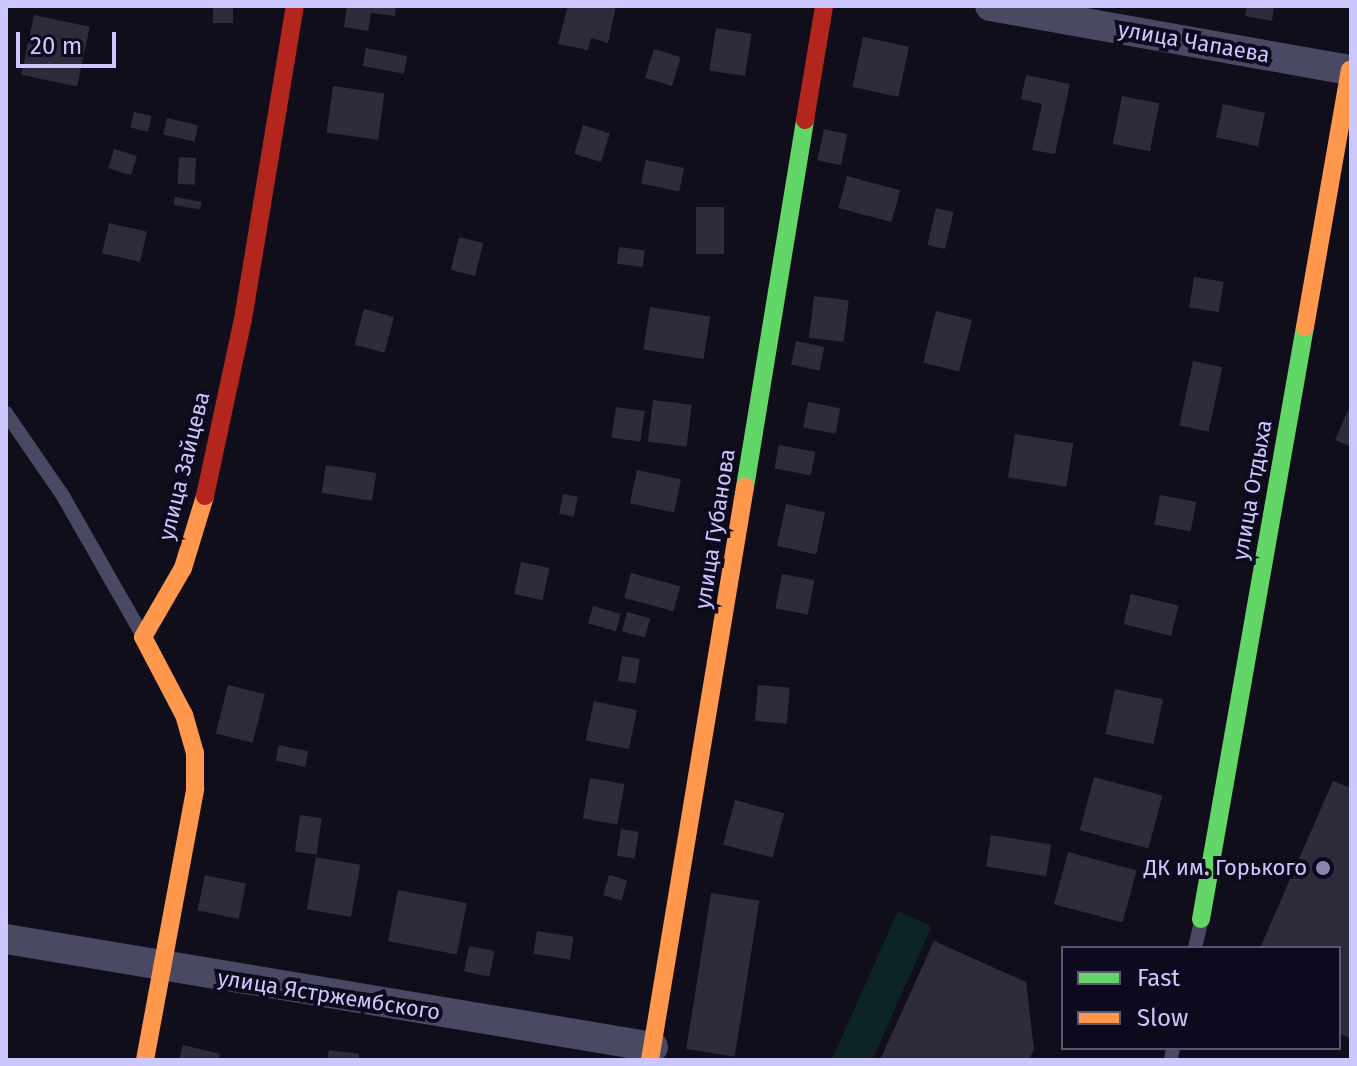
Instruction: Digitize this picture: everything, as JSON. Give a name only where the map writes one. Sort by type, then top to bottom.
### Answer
[{"type":"street","name":"улица Зайцева","points":[[143,637],[183,568],[208,485],[243,319],[295,6]]},
{"type":"street","name":"улица Губанова","points":[[652,1053],[824,6]]},
{"type":"street","name":"улица Чапаева","points":[[990,6],[1351,70]]},
{"type":"street","name":"улица Отдыха","points":[[1201,919],[1351,70]]},
{"type":"street","points":[[143,637],[184,715],[195,753],[195,789],[145,1060]]},
{"type":"street","name":"улица Ястржембского","points":[[6,939],[652,1053]]},
{"type":"lane","points":[[6,413],[63,496],[143,637]]},
{"type":"lane","points":[[1195,946],[1201,919]]},
{"type":"green space","points":[[898,911],[932,926],[872,1060],[832,1060]]},
{"type":"building","points":[[213,6],[233,6],[233,23],[213,23]]},
{"type":"building","points":[[347,6],[396,6],[395,16],[371,13],[368,31],[344,27]]},
{"type":"building","points":[[568,6],[616,6],[608,43],[591,38],[588,50],[558,44]]},
{"type":"building","points":[[1247,6],[1274,6],[1272,21],[1245,16]]},
{"type":"building","points":[[34,15],[90,27],[77,87],[21,75]]},
{"type":"building","points":[[716,28],[752,34],[745,76],[709,70]]},
{"type":"building","points":[[863,37],[909,47],[898,97],[852,87]]},
{"type":"building","points":[[366,48],[407,56],[404,74],[363,66]]},
{"type":"building","points":[[654,49],[681,57],[672,86],[645,78]]},
{"type":"building","points":[[1026,75],[1070,84],[1055,154],[1032,150],[1042,104],[1021,99]]},
{"type":"building","points":[[333,86],[384,93],[378,140],[326,133]]},
{"type":"building","points":[[1122,96],[1159,103],[1150,151],[1113,144]]},
{"type":"building","points":[[1223,104],[1265,113],[1258,146],[1216,137]]},
{"type":"building","points":[[134,112],[152,116],[148,132],[130,128]]},
{"type":"building","points":[[167,118],[198,125],[194,142],[163,135]]},
{"type":"building","points":[[583,125],[610,133],[601,162],[574,154]]},
{"type":"building","points":[[824,129],[847,134],[841,165],[817,160]]},
{"type":"building","points":[[114,149],[137,156],[131,175],[108,168]]},
{"type":"building","points":[[179,157],[196,158],[195,185],[178,184]]},
{"type":"building","points":[[646,160],[684,168],[679,192],[641,183]]},
{"type":"building","points":[[847,176],[900,190],[892,222],[838,208]]},
{"type":"building","points":[[175,197],[202,202],[200,210],[174,205]]},
{"type":"building","points":[[696,207],[724,207],[724,254],[696,254]]},
{"type":"building","points":[[936,208],[954,212],[945,249],[927,245]]},
{"type":"building","points":[[109,223],[147,232],[140,262],[102,253]]},
{"type":"building","points":[[459,237],[483,243],[475,276],[451,270]]},
{"type":"building","points":[[619,247],[645,250],[643,267],[617,264]]},
{"type":"building","points":[[1194,277],[1224,282],[1219,312],[1189,308]]},
{"type":"building","points":[[814,296],[849,300],[844,342],[809,338]]},
{"type":"building","points":[[650,307],[710,317],[704,359],[643,349]]},
{"type":"building","points":[[364,309],[394,317],[384,353],[354,345]]},
{"type":"building","points":[[936,311],[972,320],[959,371],[923,362]]},
{"type":"building","points":[[796,341],[824,347],[819,371],[791,364]]},
{"type":"building","points":[[1193,361],[1222,367],[1209,432],[1179,426]]},
{"type":"building","points":[[653,400],[692,405],[687,446],[648,442]]},
{"type":"building","points":[[808,402],[840,408],[835,434],[803,428]]},
{"type":"building","points":[[1351,404],[1351,447],[1335,440]]},
{"type":"building","points":[[616,407],[645,411],[640,442],[612,438]]},
{"type":"building","points":[[1015,434],[1073,443],[1066,487],[1008,477]]},
{"type":"building","points":[[779,445],[815,452],[811,476],[774,469]]},
{"type":"building","points":[[326,465],[376,473],[372,501],[322,493]]},
{"type":"building","points":[[637,470],[681,479],[674,513],[630,503]]},
{"type":"building","points":[[563,494],[578,497],[574,516],[559,514]]},
{"type":"building","points":[[1160,495],[1196,502],[1191,532],[1154,524]]},
{"type":"building","points":[[786,504],[825,512],[816,554],[777,546]]},
{"type":"building","points":[[521,562],[549,568],[543,600],[514,594]]},
{"type":"building","points":[[631,573],[680,586],[674,611],[624,598]]},
{"type":"building","points":[[782,574],[814,580],[808,615],[775,608]]},
{"type":"building","points":[[1131,594],[1179,606],[1171,636],[1124,624]]},
{"type":"building","points":[[593,606],[621,614],[616,631],[588,623]]},
{"type":"building","points":[[627,612],[650,618],[645,638],[622,631]]},
{"type":"building","points":[[622,656],[640,659],[636,684],[618,681]]},
{"type":"building","points":[[228,685],[265,694],[253,743],[216,734]]},
{"type":"building","points":[[758,685],[790,688],[787,724],[755,721]]},
{"type":"building","points":[[1115,689],[1163,699],[1153,744],[1105,734]]},
{"type":"building","points":[[594,701],[637,710],[629,749],[586,740]]},
{"type":"building","points":[[279,745],[308,751],[305,767],[276,761]]},
{"type":"building","points":[[1094,777],[1163,795],[1148,849],[1080,830]]},
{"type":"building","points":[[590,778],[624,784],[617,824],[583,818]]},
{"type":"building","name":"ДК им. Горького","points":[[1333,781],[1351,788],[1351,1039],[1341,1034],[1341,946],[1261,946]]},
{"type":"building","points":[[735,800],[784,813],[772,858],[723,844]]},
{"type":"building","points":[[300,815],[322,818],[317,855],[295,852]]},
{"type":"building","points":[[621,829],[639,832],[635,858],[617,856]]},
{"type":"building","points":[[991,835],[1051,845],[1046,876],[986,867]]},
{"type":"building","points":[[1068,852],[1137,870],[1123,923],[1054,904]]},
{"type":"building","points":[[316,857],[360,865],[351,917],[307,909]]},
{"type":"building","points":[[205,875],[246,884],[239,919],[198,910]]},
{"type":"building","points":[[609,875],[627,880],[621,900],[603,895]]},
{"type":"building","points":[[398,890],[467,903],[457,954],[388,941]]},
{"type":"building","points":[[711,893],[759,901],[735,1057],[686,1049]]},
{"type":"building","points":[[537,931],[574,937],[570,960],[533,954]]},
{"type":"building","points":[[934,941],[1026,982],[1034,1049],[1029,1060],[880,1060]]},
{"type":"building","points":[[469,946],[495,951],[490,976],[464,972]]},
{"type":"building","points":[[183,1045],[220,1054],[218,1060],[179,1060]]},
{"type":"building","points":[[329,1050],[359,1054],[359,1060],[327,1060]]},
{"type":"traffic: fast","points":[[745,487],[805,120]]},
{"type":"traffic: fast","points":[[1201,919],[1305,327]]},
{"type":"traffic: slow","points":[[1305,327],[1350,70]]},
{"type":"traffic: slow","points":[[650,1060],[745,487]]},
{"type":"traffic: slow","points":[[145,1060],[195,789],[195,753],[184,715],[143,637],[183,568],[205,496]]},
{"type":"traffic: jam","points":[[205,496],[243,319],[295,6]]},
{"type":"traffic: jam","points":[[805,120],[824,6]]},
{"type":"place","name":"ДК им. Горького","points":[[1323,868]]}]
